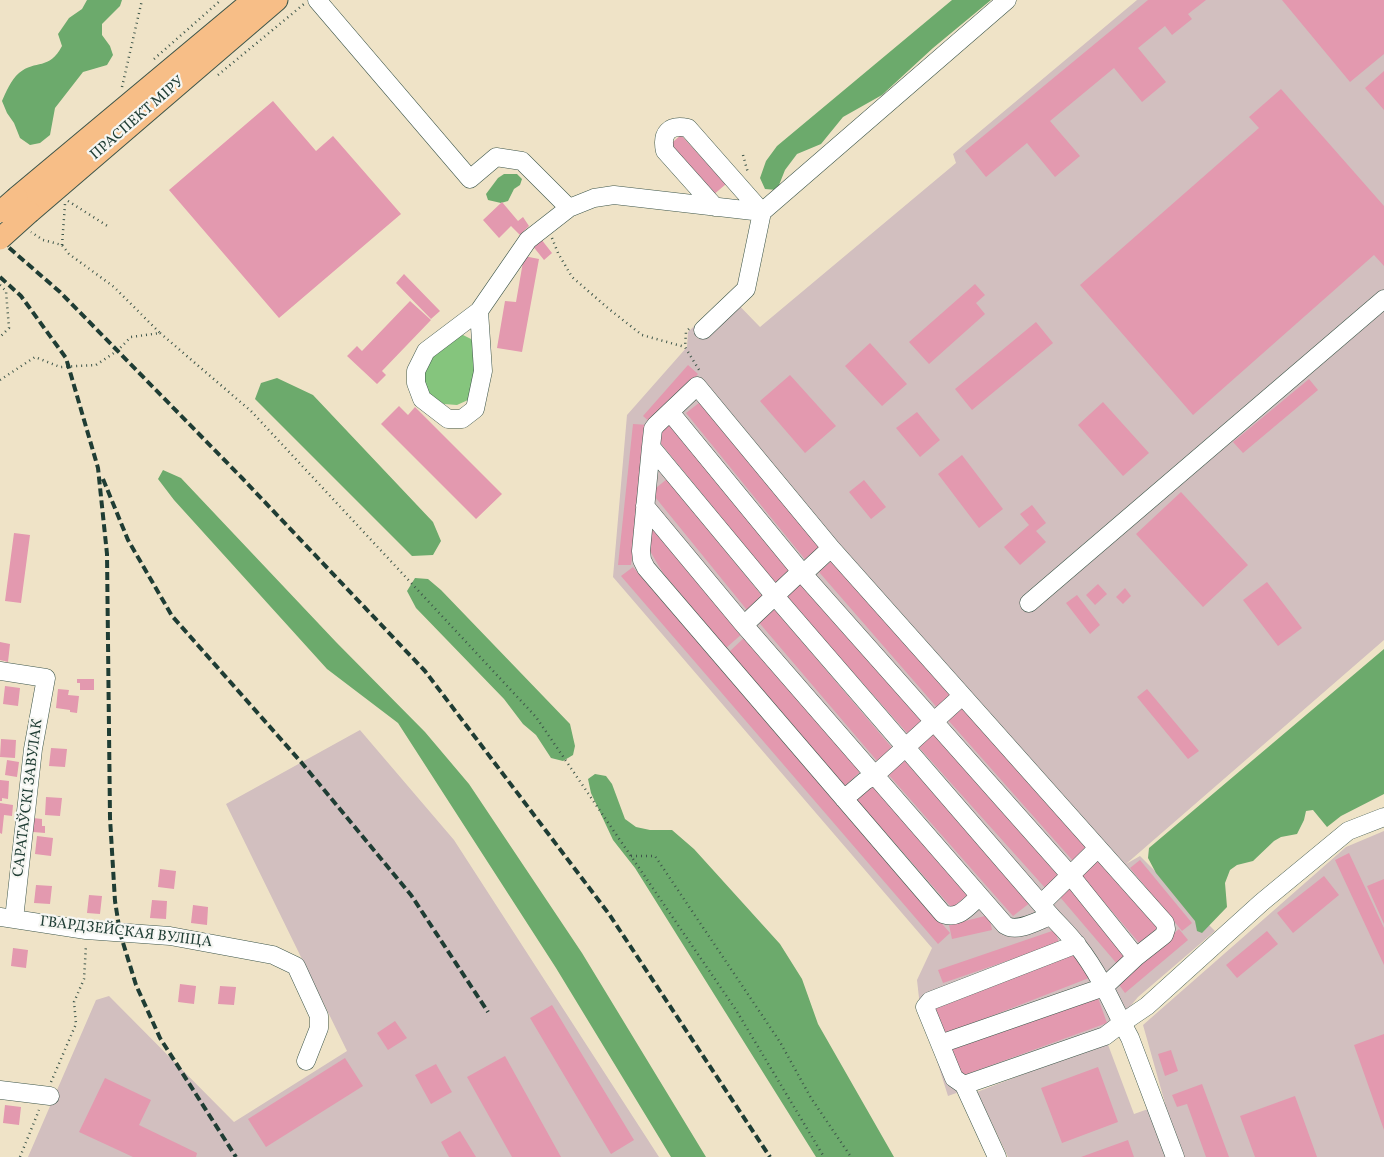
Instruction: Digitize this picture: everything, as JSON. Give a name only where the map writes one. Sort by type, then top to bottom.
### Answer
[{"type":"main road","name":"ПРАСПЕКТ МІРУ","points":[[0,239],[25,213],[253,0]]},
{"type":"main road","name":"ПРАСПЕКТ МІРУ","points":[[0,212],[25,213],[277,0]]},
{"type":"street","points":[[318,0],[470,179],[496,158],[522,161],[568,208]]},
{"type":"street","points":[[704,330],[746,289],[762,212],[1007,0]]},
{"type":"street","points":[[715,207],[665,151],[663,141],[666,133],[672,128],[688,128],[762,212]]},
{"type":"street","points":[[479,311],[483,371],[475,409],[462,419],[448,419],[422,399],[416,383],[416,371],[426,350],[479,311],[528,240],[568,208],[594,198],[614,195],[762,212]]},
{"type":"street","points":[[1029,603],[1384,299]]},
{"type":"street","points":[[940,1044],[1104,987],[1136,957],[1164,935],[1165,923],[831,548],[698,386],[653,429],[641,551],[642,560],[646,568],[942,914],[950,917],[958,915],[979,897]]},
{"type":"street","points":[[670,412],[803,574],[1071,876],[1136,957]]},
{"type":"street","points":[[651,447],[774,596],[1077,944],[1104,987],[1130,1038],[1175,1157]]},
{"type":"street","points":[[645,506],[874,776],[979,897],[1010,929],[1019,928],[1046,910],[1071,876],[1098,848]]},
{"type":"street","points":[[744,625],[796,576],[803,574],[831,548]]},
{"type":"street","name":"САРАТАЎСКІ ЗАВУЛАК","points":[[0,671],[46,678],[7,918]]},
{"type":"street","points":[[844,799],[865,781],[874,776],[962,696]]},
{"type":"street","points":[[964,1085],[1105,1036],[1147,1006],[1262,902],[1348,832],[1384,817]]},
{"type":"street","name":"ГВАРДЗЕЙСКАЯ ВУЛІЦА","points":[[7,918],[86,930],[170,936],[273,955],[296,966],[318,1016],[319,1028],[306,1061]]},
{"type":"street","points":[[997,1157],[964,1085],[954,1078],[925,1007],[930,1001],[1077,944]]},
{"type":"street","points":[[0,1090],[48,1096]]},
{"type":"path","points":[[122,87],[142,0]]},
{"type":"path","points":[[62,245],[65,199],[109,226]]},
{"type":"path","points":[[25,213],[43,240],[62,245],[69,254],[114,287],[160,333],[251,411],[536,717],[736,1010],[824,1157]]},
{"type":"path","points":[[547,225],[558,253],[572,277],[642,335],[685,347]]},
{"type":"path","points":[[0,285],[6,291],[9,328],[0,337]]},
{"type":"path","points":[[0,380],[35,357],[60,367],[96,365],[131,337],[160,333]]},
{"type":"path","points":[[631,856],[655,856],[780,1042],[811,1098],[851,1157]]},
{"type":"path","points":[[20,1157],[48,1096],[76,1024],[74,1002],[84,979],[86,930]]},
{"type":"shaded area","points":[[1137,0],[1384,0],[1384,640],[1126,864],[1140,856],[1215,931],[1138,997],[1101,1041],[948,1096],[920,1007],[917,980],[932,948],[613,577],[627,415],[687,347],[688,332],[728,294],[760,327],[956,163],[953,154]]},
{"type":"shaded area","points":[[360,730],[454,840],[659,1157],[28,1157],[96,1000],[109,996],[234,1122],[347,1051],[226,804]]},
{"type":"shaded area","points":[[1384,831],[1384,1157],[1008,1157],[977,1092],[1107,1042],[1134,1114],[1165,1103],[1143,1025],[1346,847]]},
{"type":"green space","points":[[87,0],[122,0],[120,6],[102,24],[102,35],[110,46],[113,55],[107,65],[83,72],[55,108],[50,135],[40,143],[30,145],[20,138],[2,101],[11,83],[19,73],[31,66],[47,62],[57,54],[62,46],[58,34],[69,18],[82,9]]},
{"type":"green space","points":[[952,0],[991,0],[933,48],[882,95],[843,117],[821,144],[797,154],[785,170],[777,190],[765,189],[760,178],[766,161],[777,146]]},
{"type":"green space","points":[[504,174],[517,174],[522,179],[520,185],[514,189],[508,201],[501,203],[488,200],[486,194],[498,178]]},
{"type":"green space","points":[[463,335],[471,339],[478,354],[473,392],[468,400],[457,405],[444,404],[431,396],[424,387],[422,377],[433,353],[452,337]]},
{"type":"green space","points":[[277,378],[313,395],[433,522],[441,541],[433,555],[412,556],[255,399],[261,383]]},
{"type":"green space","points":[[163,470],[181,478],[336,642],[425,732],[469,784],[582,953],[706,1157],[671,1157],[556,968],[398,723],[327,669],[174,500],[158,479]]},
{"type":"green space","points":[[415,578],[428,579],[441,590],[570,724],[575,746],[573,755],[563,761],[551,758],[536,735],[523,724],[504,699],[416,608],[407,591]]},
{"type":"green space","points":[[1384,649],[1384,794],[1341,816],[1327,827],[1313,810],[1306,811],[1297,834],[1281,837],[1274,841],[1253,861],[1237,865],[1230,870],[1225,883],[1227,907],[1202,933],[1197,931],[1195,921],[1156,873],[1148,858],[1149,848]]},
{"type":"green space","points":[[595,774],[606,776],[612,784],[625,819],[636,827],[650,830],[672,830],[694,849],[780,944],[802,979],[818,1024],[894,1157],[816,1157],[635,868],[613,840],[591,793],[588,779]]},
{"type":"building","points":[[1148,0],[1206,0],[1188,14],[1192,19],[1172,35],[1165,26],[1138,48],[1166,82],[1142,102],[1114,68],[1050,121],[1080,156],[1055,177],[1027,143],[986,177],[965,151]]},
{"type":"building","points":[[1282,0],[1384,0],[1384,54],[1350,82]]},
{"type":"building","points":[[1384,71],[1384,110],[1365,88]]},
{"type":"building","points":[[1281,89],[1384,206],[1384,266],[1374,255],[1193,415],[1080,285],[1259,128],[1249,117]]},
{"type":"building","points":[[273,101],[316,151],[333,136],[401,214],[279,318],[169,190]]},
{"type":"building","points":[[681,135],[726,184],[712,196],[667,147]]},
{"type":"building","points":[[502,202],[518,221],[523,217],[529,226],[520,235],[511,226],[499,238],[483,220]]},
{"type":"building","points":[[541,239],[552,253],[544,260],[532,245]]},
{"type":"building","points":[[524,256],[539,259],[522,352],[497,348],[505,301],[516,302]]},
{"type":"building","points":[[404,274],[440,311],[431,319],[396,283]]},
{"type":"building","points":[[975,284],[985,295],[976,303],[985,314],[929,364],[909,342]]},
{"type":"building","points":[[410,301],[431,320],[382,371],[386,375],[377,384],[347,356],[357,346],[362,351]]},
{"type":"building","points":[[1036,322],[1053,343],[972,410],[955,389]]},
{"type":"building","points":[[870,343],[907,384],[882,406],[845,366]]},
{"type":"building","points":[[688,365],[698,374],[653,425],[643,416]]},
{"type":"building","points":[[790,375],[836,426],[805,453],[760,401]]},
{"type":"building","points":[[1309,379],[1318,390],[1243,453],[1233,442]]},
{"type":"building","points":[[704,399],[826,548],[808,563],[686,413]]},
{"type":"building","points":[[1103,402],[1149,453],[1123,476],[1078,425]]},
{"type":"building","points":[[399,406],[408,415],[415,407],[502,494],[476,519],[381,424]]},
{"type":"building","points":[[917,412],[940,440],[920,457],[896,428]]},
{"type":"building","points":[[671,421],[793,571],[776,584],[654,435]]},
{"type":"building","points":[[633,424],[649,425],[631,565],[618,565]]},
{"type":"building","points":[[962,455],[1003,509],[979,528],[938,474]]},
{"type":"building","points":[[667,479],[763,597],[747,610],[651,492]]},
{"type":"building","points":[[864,480],[886,507],[871,519],[849,492]]},
{"type":"building","points":[[1181,492],[1248,565],[1203,607],[1136,534]]},
{"type":"building","points":[[1032,505],[1046,523],[1036,531],[1046,542],[1020,565],[1004,547],[1029,525],[1020,514]]},
{"type":"building","points":[[651,523],[743,633],[726,648],[663,573],[647,546]]},
{"type":"building","points":[[14,533],[30,535],[21,603],[5,601]]},
{"type":"building","points":[[836,557],[958,695],[940,711],[819,572]]},
{"type":"building","points":[[633,567],[950,933],[938,944],[621,576]]},
{"type":"building","points":[[800,579],[924,723],[909,735],[783,594]]},
{"type":"building","points":[[1267,582],[1302,628],[1278,646],[1243,600]]},
{"type":"building","points":[[1098,584],[1107,594],[1095,605],[1086,595]]},
{"type":"building","points":[[1125,588],[1131,596],[1123,604],[1116,597]]},
{"type":"building","points":[[1077,595],[1100,625],[1090,634],[1066,603]]},
{"type":"building","points":[[771,605],[893,749],[878,762],[756,619]]},
{"type":"building","points":[[746,636],[862,770],[844,787],[729,652]]},
{"type":"building","points":[[0,642],[10,644],[8,662],[0,660]]},
{"type":"building","points":[[77,679],[94,679],[94,690],[80,690],[80,683],[77,683]]},
{"type":"building","points":[[5,686],[20,688],[18,706],[3,704]]},
{"type":"building","points":[[58,689],[69,690],[68,695],[79,696],[77,713],[56,708]]},
{"type":"building","points":[[1147,689],[1199,751],[1188,759],[1137,697]]},
{"type":"building","points":[[965,705],[1091,848],[1074,862],[948,720]]},
{"type":"building","points":[[931,729],[1062,877],[1047,890],[916,744]]},
{"type":"building","points":[[1,739],[16,740],[15,758],[0,757]]},
{"type":"building","points":[[51,748],[67,749],[65,767],[49,766]]},
{"type":"building","points":[[903,759],[1031,902],[1013,916],[887,773]]},
{"type":"building","points":[[7,760],[19,762],[17,777],[5,775]]},
{"type":"building","points":[[0,780],[9,781],[8,799],[2,798],[2,801],[0,801]]},
{"type":"building","points":[[872,785],[969,894],[952,908],[856,799]]},
{"type":"building","points":[[46,797],[62,798],[60,816],[45,815]]},
{"type":"building","points":[[0,803],[13,805],[12,816],[4,815],[2,834],[0,833]]},
{"type":"building","points":[[33,818],[42,819],[45,833],[33,832]]},
{"type":"building","points":[[37,836],[53,838],[51,856],[35,854]]},
{"type":"building","points":[[1349,853],[1384,928],[1384,965],[1335,860]]},
{"type":"building","points":[[1098,857],[1160,927],[1141,945],[1079,873]]},
{"type":"building","points":[[1140,860],[1192,923],[1182,931],[1130,868]]},
{"type":"building","points":[[160,869],[176,871],[174,889],[158,887]]},
{"type":"building","points":[[1324,876],[1339,895],[1293,933],[1277,913]]},
{"type":"building","points":[[1384,879],[1384,924],[1367,886]]},
{"type":"building","points":[[36,885],[52,886],[50,904],[34,903]]},
{"type":"building","points":[[1071,887],[1129,955],[1118,965],[1060,897]]},
{"type":"building","points":[[89,895],[102,896],[100,914],[87,913]]},
{"type":"building","points":[[152,900],[167,901],[166,919],[150,918]]},
{"type":"building","points":[[193,905],[208,907],[207,925],[191,923]]},
{"type":"building","points":[[989,915],[992,930],[952,939],[949,925]]},
{"type":"building","points":[[1179,929],[1188,940],[1125,993],[1117,982]]},
{"type":"building","points":[[1055,930],[1059,943],[943,983],[938,970]]},
{"type":"building","points":[[1267,931],[1278,944],[1237,978],[1226,965]]},
{"type":"building","points":[[13,948],[28,950],[26,968],[11,966]]},
{"type":"building","points":[[1079,951],[1089,978],[940,1036],[929,1009]]},
{"type":"building","points":[[180,984],[196,986],[194,1004],[178,1002]]},
{"type":"building","points":[[220,986],[236,987],[234,1005],[218,1004]]},
{"type":"building","points":[[1097,995],[1107,1023],[959,1077],[949,1049]]},
{"type":"building","points":[[552,1005],[634,1140],[611,1154],[530,1018]]},
{"type":"building","points":[[395,1021],[407,1038],[388,1050],[377,1033]]},
{"type":"building","points":[[1384,1034],[1384,1130],[1354,1045]]},
{"type":"building","points":[[1171,1050],[1178,1071],[1165,1076],[1158,1054]]},
{"type":"building","points":[[505,1056],[561,1157],[512,1157],[467,1077]]},
{"type":"building","points":[[345,1058],[363,1086],[266,1147],[248,1119]]},
{"type":"building","points":[[436,1064],[452,1092],[431,1104],[415,1075]]},
{"type":"building","points":[[1098,1067],[1118,1122],[1062,1143],[1041,1088]]},
{"type":"building","points":[[105,1078],[151,1100],[139,1125],[197,1153],[196,1157],[133,1157],[79,1132]]},
{"type":"building","points":[[1202,1084],[1229,1157],[1206,1157],[1187,1104],[1177,1107],[1172,1095]]},
{"type":"building","points":[[1295,1096],[1317,1157],[1255,1157],[1240,1116]]},
{"type":"building","points":[[5,1105],[21,1107],[19,1125],[3,1123]]},
{"type":"building","points":[[460,1131],[476,1157],[449,1157],[441,1142]]},
{"type":"building","points":[[1128,1140],[1134,1157],[1081,1157]]},
{"type":"railway","points":[[0,240],[60,292],[242,478],[425,671],[609,914],[770,1157]]},
{"type":"railway","points":[[0,277],[21,296],[66,358],[98,468],[107,554],[110,818],[115,901],[120,933],[136,985],[160,1038],[236,1157]]},
{"type":"railway","points":[[103,479],[128,540],[172,616],[301,762],[411,895],[488,1012]]}]
